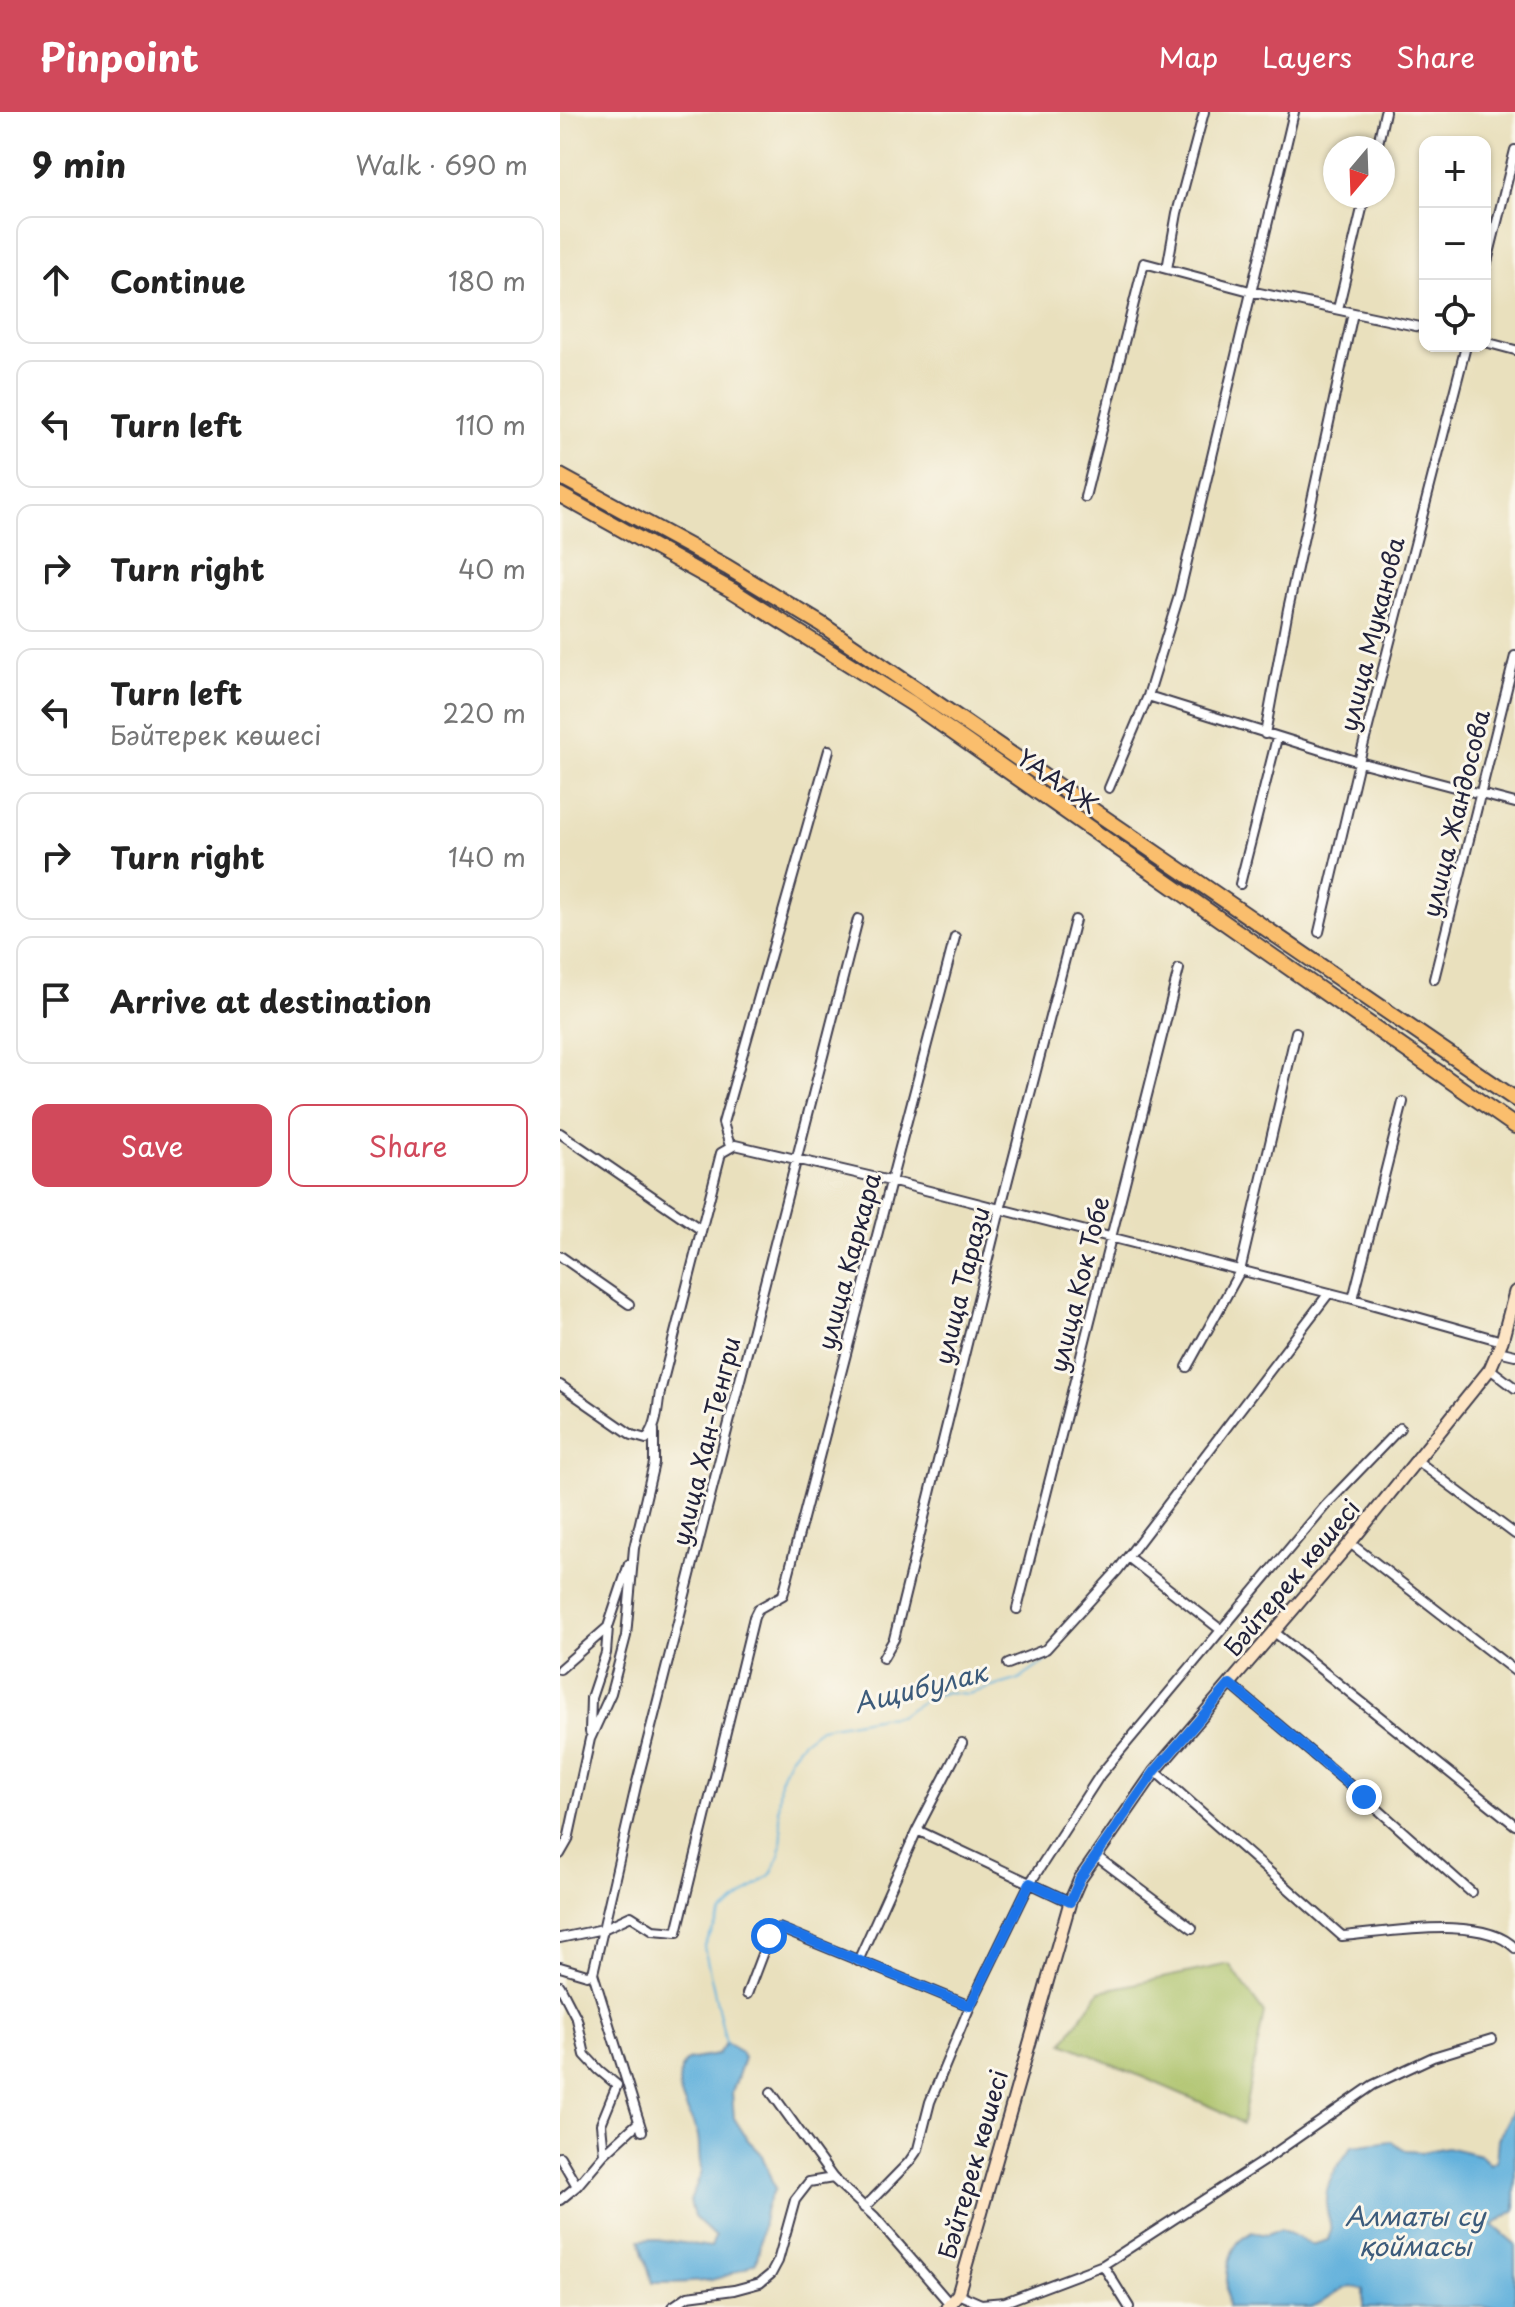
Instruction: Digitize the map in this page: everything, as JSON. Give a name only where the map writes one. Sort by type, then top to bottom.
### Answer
[{"type":"highway","name":"ҮАААЖ","points":[[560,476],[727,567],[821,624],[1514,1098]]},
{"type":"highway","name":"ҮАААЖ","points":[[560,495],[733,591],[911,703],[1515,1126]]},
{"type":"street","points":[[1167,269],[1177,213],[1204,112]]},
{"type":"street","points":[[1109,788],[1148,696],[1178,599],[1294,112]]},
{"type":"street","points":[[1380,136],[1385,112]]},
{"type":"street","points":[[1491,246],[1515,150]]},
{"type":"street","points":[[1338,309],[1362,208]]},
{"type":"street","points":[[1085,497],[1144,263],[1250,291],[1419,327]]},
{"type":"street","points":[[1265,734],[1288,609],[1353,313]]},
{"type":"street","points":[[1491,344],[1515,350]]},
{"type":"street","name":"улица Муканова","points":[[1319,932],[1359,762],[1464,352]]},
{"type":"street","name":"улица Жандосова","points":[[1434,979],[1515,656]]},
{"type":"street","points":[[1148,696],[1359,762],[1515,803]]},
{"type":"street","points":[[1240,884],[1277,738]]},
{"type":"street","points":[[730,1146],[723,1123],[829,750]]},
{"type":"street","name":"улица Хан-Тенгри","points":[[593,1973],[636,1786],[858,919]]},
{"type":"street","name":"улица Тарази","points":[[883,1658],[894,1639],[1075,920]]},
{"type":"street","name":"улица Каркара","points":[[603,1929],[631,1916],[653,1930],[677,1932],[754,1617],[758,1609],[783,1595],[955,937]]},
{"type":"street","name":"улица Кок Тобе","points":[[1017,1609],[1179,969]]},
{"type":"street","points":[[1187,1367],[1240,1271],[1296,1032]]},
{"type":"street","points":[[1353,1299],[1403,1102]]},
{"type":"street","points":[[560,1133],[700,1229]]},
{"type":"street","points":[[590,1739],[591,1698],[606,1653],[608,1627],[634,1548],[654,1463],[654,1429],[660,1392],[721,1153],[730,1146],[890,1181],[1353,1299],[1500,1346],[1515,1355]]},
{"type":"street","points":[[560,1256],[629,1304]]},
{"type":"street","name":"Бәйтерек көшесі","points":[[948,2306],[958,2294],[1070,1902],[1080,1879],[1155,1771],[1350,1543],[1490,1369],[1500,1346],[1515,1292]]},
{"type":"street","points":[[1008,1664],[1046,1649],[1128,1557],[1329,1293]]},
{"type":"street","points":[[1490,1369],[1515,1388]]},
{"type":"street","points":[[560,1385],[632,1435],[646,1439],[654,1429]]},
{"type":"street","points":[[864,2208],[918,2149],[930,2102],[970,2006],[1030,1883],[1100,1775],[1325,1506],[1400,1428]]},
{"type":"street","points":[[1416,1460],[1515,1534]]},
{"type":"street","points":[[1350,1543],[1515,1671]]},
{"type":"street","points":[[560,1854],[590,1739],[611,1693],[626,1636],[634,1548]]},
{"type":"street","points":[[1128,1557],[1221,1630]]},
{"type":"street","points":[[560,1669],[608,1627]]},
{"type":"street","points":[[1273,1631],[1515,1825]]},
{"type":"street","points":[[1230,1684],[1471,1892]]},
{"type":"street","points":[[858,1961],[917,1830],[962,1743]]},
{"type":"street","points":[[1155,1771],[1342,1936],[1460,1927],[1491,1932],[1515,1948]]},
{"type":"street","points":[[917,1830],[1070,1902]]},
{"type":"street","points":[[1096,1856],[1192,1928]]},
{"type":"street","points":[[747,1994],[769,1936],[779,1928],[970,2006]]},
{"type":"street","points":[[560,1938],[603,1929]]},
{"type":"street","points":[[560,1967],[587,1975],[593,1973],[640,2126],[604,2154],[577,2186],[560,2200]]},
{"type":"street","points":[[560,1986],[577,2019],[585,2055],[617,2085],[601,2124],[604,2154]]},
{"type":"street","name":"Бәйтерек көшесі","points":[[958,2294],[981,2304],[1005,2302],[1103,2265],[1265,2160],[1373,2085],[1433,2057],[1492,2039]]},
{"type":"street","points":[[771,2092],[833,2178],[864,2208],[948,2306]]},
{"type":"street","points":[[560,2157],[577,2186]]},
{"type":"street","points":[[672,2307],[688,2296],[760,2283],[771,2274],[778,2261],[795,2200],[809,2182],[833,2178]]},
{"type":"street","points":[[1103,2265],[1129,2307]]},
{"type":"green space","points":[[1229,1964],[1264,2013],[1242,2124],[1219,2110],[1063,2043],[1100,1991]]},
{"type":"water","points":[[726,2043],[741,2052],[744,2058],[732,2093],[734,2118],[761,2153],[775,2189],[766,2207],[756,2262],[717,2278],[652,2283],[640,2240],[656,2239],[711,2247],[715,2237],[694,2217],[690,2201],[702,2171],[697,2132],[682,2097],[679,2079],[687,2060],[717,2055]]},
{"type":"water","name":"Алматы су қоймасы","points":[[1515,2106],[1515,2210],[1493,2225],[1515,2244],[1515,2307],[1363,2307],[1363,2289],[1355,2287],[1341,2290],[1311,2307],[1228,2307],[1228,2266],[1240,2240],[1252,2232],[1267,2235],[1281,2229],[1312,2245],[1328,2240],[1328,2187],[1352,2146],[1391,2141],[1407,2151],[1423,2152],[1447,2147],[1480,2155],[1490,2164],[1496,2161],[1498,2139]]},
{"type":"waterway","name":"Ащибулак","points":[[726,2043],[704,1947],[722,1913],[771,1874],[780,1855],[780,1780],[789,1758],[802,1742],[820,1728],[899,1716],[930,1697],[947,1692],[968,1694],[1020,1679],[1049,1659]]},
{"type":"route","points":[[769,1936],[779,1928],[785,1930],[970,2006],[1030,1883],[1070,1902],[1080,1879],[1155,1771],[1230,1684],[1364,1797]]}]
